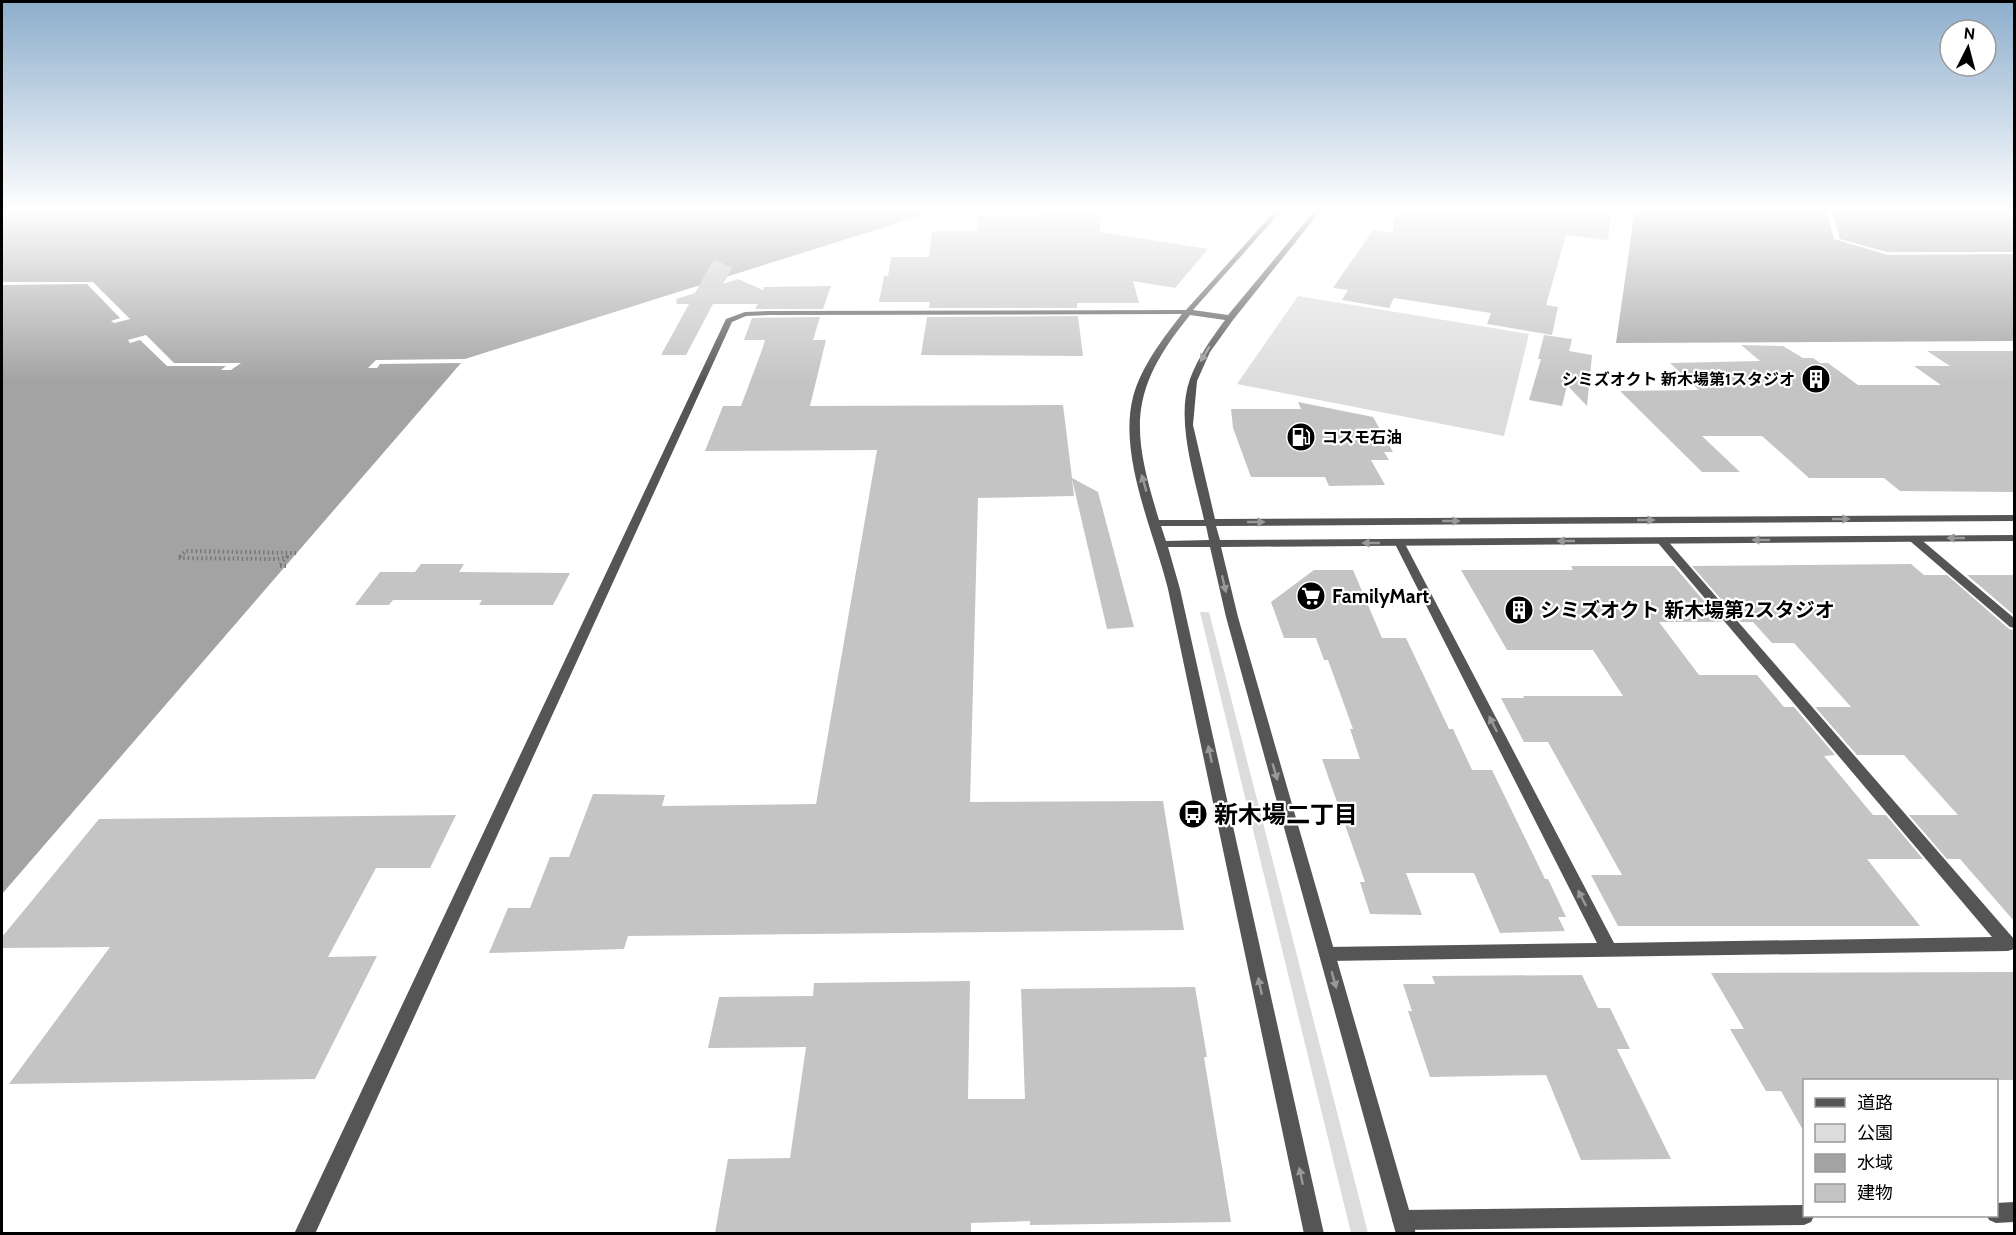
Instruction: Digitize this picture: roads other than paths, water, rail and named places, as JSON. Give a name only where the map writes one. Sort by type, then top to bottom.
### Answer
[{"type":"street","points":[[1229,267],[1188,312],[1157,356],[1137,397],[1135,432],[1141,472],[1173,584],[1314,1233]]},
{"type":"street","points":[[1272,267],[1230,318],[1198,366],[1190,401],[1188,425],[1232,617],[1404,1227],[1803,1215]]},
{"type":"street","points":[[304,1233],[729,321],[745,314],[770,313],[1188,312],[1230,318]]},
{"type":"street","points":[[1156,523],[2014,518]]},
{"type":"street","points":[[1161,544],[2014,538]]},
{"type":"street","points":[[1914,539],[2014,624]]},
{"type":"street","points":[[1327,954],[2008,944],[1662,541]]},
{"type":"street","points":[[1400,543],[1609,950]]},
{"type":"street","points":[[1998,1213],[2014,1212]]},
{"type":"water","points":[[2,267],[759,267],[465,359],[376,360],[368,368],[377,368],[380,364],[461,363],[2,894]]},
{"type":"water","points":[[1627,267],[2014,267],[2014,341],[1616,343]]},
{"type":"place","name":"シミズオクト 新木場第1スタジオ","points":[[1816,379]]},
{"type":"place","name":"コスモ石油","points":[[1301,437]]},
{"type":"place","name":"FamilyMart","points":[[1311,596]]},
{"type":"place","name":"シミズオクト 新木場第2スタジオ","points":[[1519,610]]},
{"type":"place","name":"新木場二丁目","points":[[1193,814]]}]
